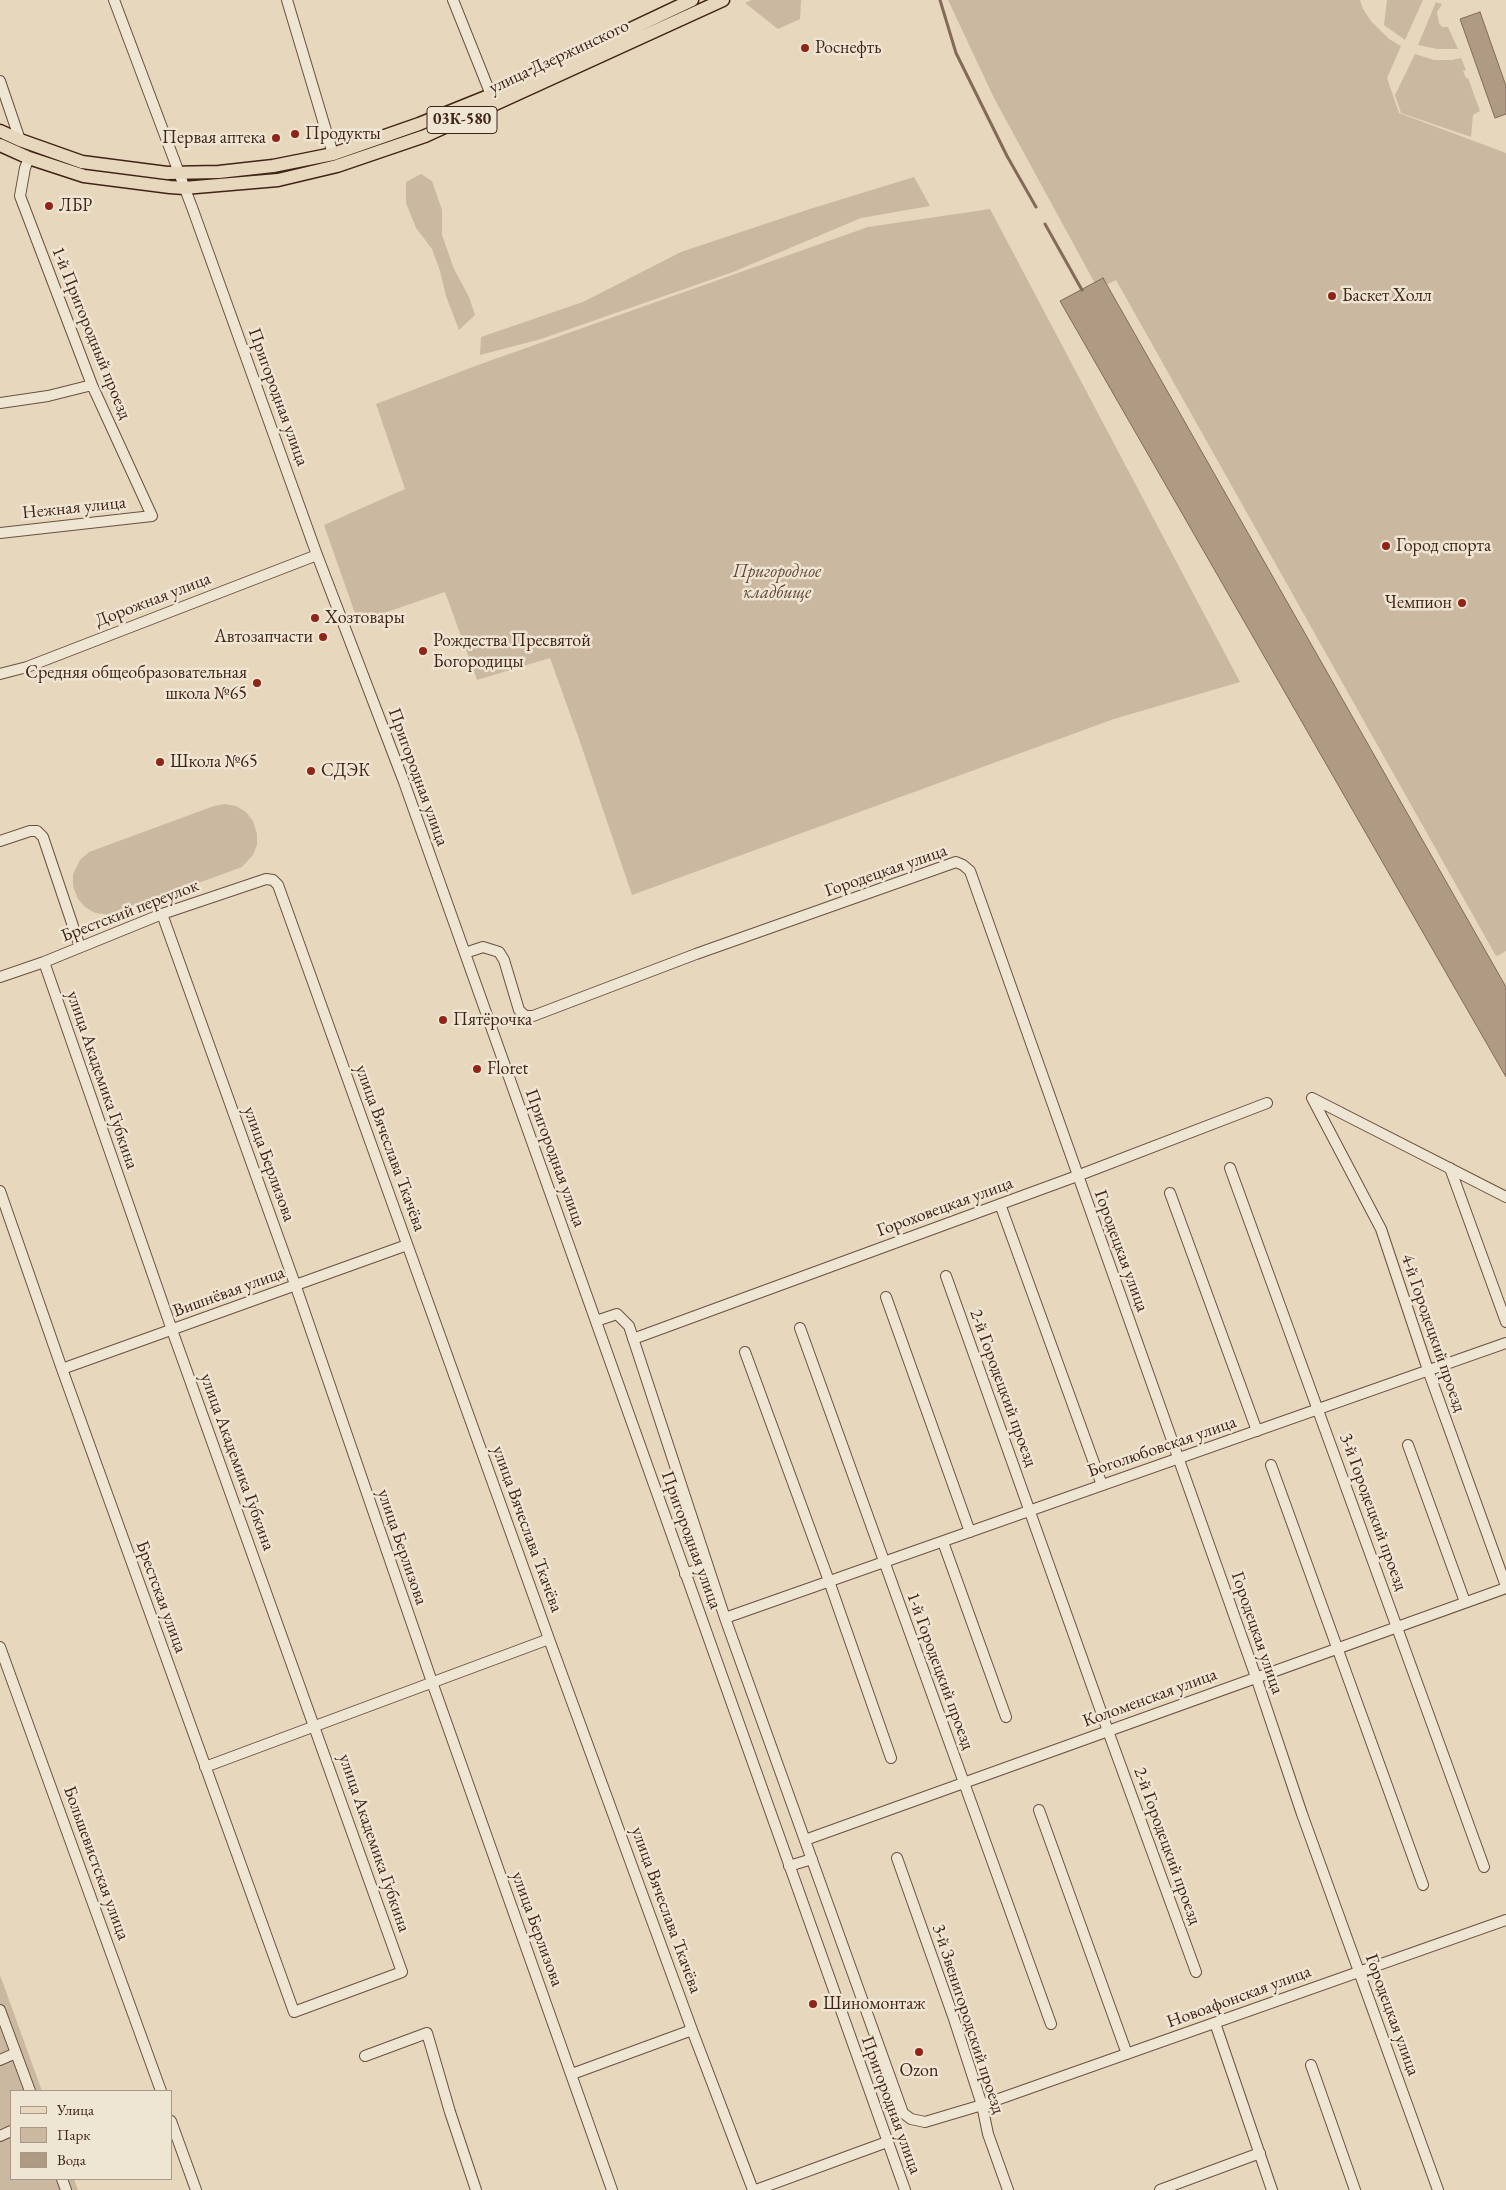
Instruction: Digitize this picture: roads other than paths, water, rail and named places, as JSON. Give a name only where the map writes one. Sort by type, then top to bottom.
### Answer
[{"type":"main road","name":"улица Дзержинского","points":[[0,131],[82,162],[179,174],[273,166],[333,154],[419,124],[490,95],[692,0]]},
{"type":"main road","name":"улица Дзержинского","points":[[0,145],[28,158],[84,176],[184,188],[278,180],[337,166],[425,136],[497,105],[723,0]]},
{"type":"street","name":"Пригородная улица","points":[[114,0],[317,554],[404,782],[905,2190]]},
{"type":"street","points":[[287,0],[333,154]]},
{"type":"street","points":[[452,0],[490,95]]},
{"type":"street","points":[[0,81],[20,140]]},
{"type":"street","name":"1-й Пригородный проезд","points":[[28,158],[20,196],[92,385],[152,516]]},
{"type":"street","points":[[0,403],[48,396],[92,385]]},
{"type":"street","name":"Нежная улица","points":[[0,533],[152,516]]},
{"type":"street","name":"Дорожная улица","points":[[0,674],[26,667],[317,554]]},
{"type":"street","points":[[0,841],[30,831],[37,831],[43,838],[80,947]]},
{"type":"street","name":"Городецкая улица","points":[[465,953],[484,947],[499,952],[504,960],[519,1010],[525,1016],[533,1016],[696,954],[956,862],[970,871],[1256,1677],[1302,1814],[1438,2190]]},
{"type":"street","name":"Брестский переулок","points":[[0,977],[44,962],[162,914],[266,879],[273,880]]},
{"type":"street","name":"улица Вячеслава Ткачёва","points":[[273,880],[278,885],[549,1639],[692,2030],[755,2190]]},
{"type":"street","name":"улица Берлизова","points":[[162,914],[295,1284],[432,1682],[612,2190]]},
{"type":"street","name":"улица Академика Губкина","points":[[44,962],[172,1330],[402,1972],[294,2012]]},
{"type":"street","name":"4-й Городецкий проезд","points":[[1450,1168],[1312,1098],[1381,1229],[1428,1370],[1506,1587]]},
{"type":"street","name":"Гороховецкая улица","points":[[633,1339],[1267,1104]]},
{"type":"street","name":"3-й Городецкий проезд","points":[[1230,1168],[1484,1867]]},
{"type":"street","points":[[1450,1168],[1506,1197]]},
{"type":"street","points":[[1450,1168],[1506,1322]]},
{"type":"street","name":"Брестская улица","points":[[0,1191],[62,1369],[294,2012]]},
{"type":"street","points":[[1170,1193],[1257,1430]]},
{"type":"street","points":[[1000,1204],[1102,1485]]},
{"type":"street","name":"Вишнёвая улица","points":[[62,1369],[407,1245]]},
{"type":"street","name":"2-й Городецкий проезд","points":[[946,1276],[1196,1972]]},
{"type":"street","points":[[886,1297],[970,1532]]},
{"type":"street","name":"Новоафонская улица","points":[[596,1321],[618,1314],[628,1326],[725,1618],[902,2113],[911,2119],[925,2122],[982,2105],[1506,1920]]},
{"type":"street","name":"1-й Городецкий проезд","points":[[800,1328],[1051,2024]]},
{"type":"street","name":"Боголюбовская улица","points":[[725,1618],[1506,1343]]},
{"type":"street","points":[[745,1352],[891,1758]]},
{"type":"street","points":[[1408,1445],[1465,1602]]},
{"type":"street","points":[[1272,1465],[1423,1885]]},
{"type":"street","points":[[943,1542],[1006,1716]]},
{"type":"street","points":[[685,1574],[707,1566]]},
{"type":"street","name":"Коломенская улица","points":[[805,1840],[1506,1587]]},
{"type":"street","points":[[205,1767],[549,1639]]},
{"type":"street","name":"Большевистская улица","points":[[0,1646],[160,2090]]},
{"type":"street","points":[[1039,1810],[1127,2054]]},
{"type":"street","name":"3-й Звенигородский проезд","points":[[897,1858],[982,2105],[988,2134],[1008,2190]]},
{"type":"street","points":[[789,1866],[812,1859]]},
{"type":"street","points":[[0,2010],[30,2090]]},
{"type":"street","points":[[1215,2023],[1272,2190]]},
{"type":"street","points":[[572,2074],[692,2030]]},
{"type":"street","points":[[365,2056],[427,2033],[450,2112],[476,2190]]},
{"type":"street","points":[[0,2060],[16,2053]]},
{"type":"street","points":[[1311,2065],[1355,2190]]},
{"type":"street","points":[[172,2124],[196,2190]]},
{"type":"street","points":[[755,2190],[887,2142]]},
{"type":"street","points":[[1160,2190],[1260,2153]]},
{"type":"water","points":[[1480,12],[1506,86],[1506,114],[1495,118],[1460,19]]},
{"type":"water","points":[[1103,278],[1506,987],[1506,1077],[1060,301]]},
{"type":"waterway","points":[[940,0],[956,53],[1007,156],[1036,207]]},
{"type":"waterway","points":[[1045,224],[1082,290]]},
{"type":"place","name":"Роснефть","points":[[805,48]]},
{"type":"place","name":"Продукты","points":[[295,134]]},
{"type":"place","name":"Первая аптека","points":[[276,138]]},
{"type":"place","name":"ЛБР","points":[[49,206]]},
{"type":"place","name":"Баскет Холл","points":[[1332,296]]},
{"type":"place","name":"Город спорта","points":[[1386,546]]},
{"type":"place","name":"Чемпион","points":[[1462,603]]},
{"type":"place","name":"Хозтовары","points":[[315,618]]},
{"type":"place","name":"Автозапчасти","points":[[323,637]]},
{"type":"place","name":"Рождества Пресвятой Богородицы","points":[[423,651]]},
{"type":"place","name":"Средняя общеобразовательная школа №65","points":[[257,683]]},
{"type":"place","name":"Школа №65","points":[[160,762]]},
{"type":"place","name":"СДЭК","points":[[311,771]]},
{"type":"place","name":"Пятёрочка","points":[[443,1020]]},
{"type":"place","name":"Floret","points":[[477,1069]]},
{"type":"place","name":"Шиномонтаж","points":[[813,2004]]},
{"type":"place","name":"Ozon","points":[[919,2052]]},
{"type":"park label","name":"Пригородное кладбище","points":[[777,582]]}]
